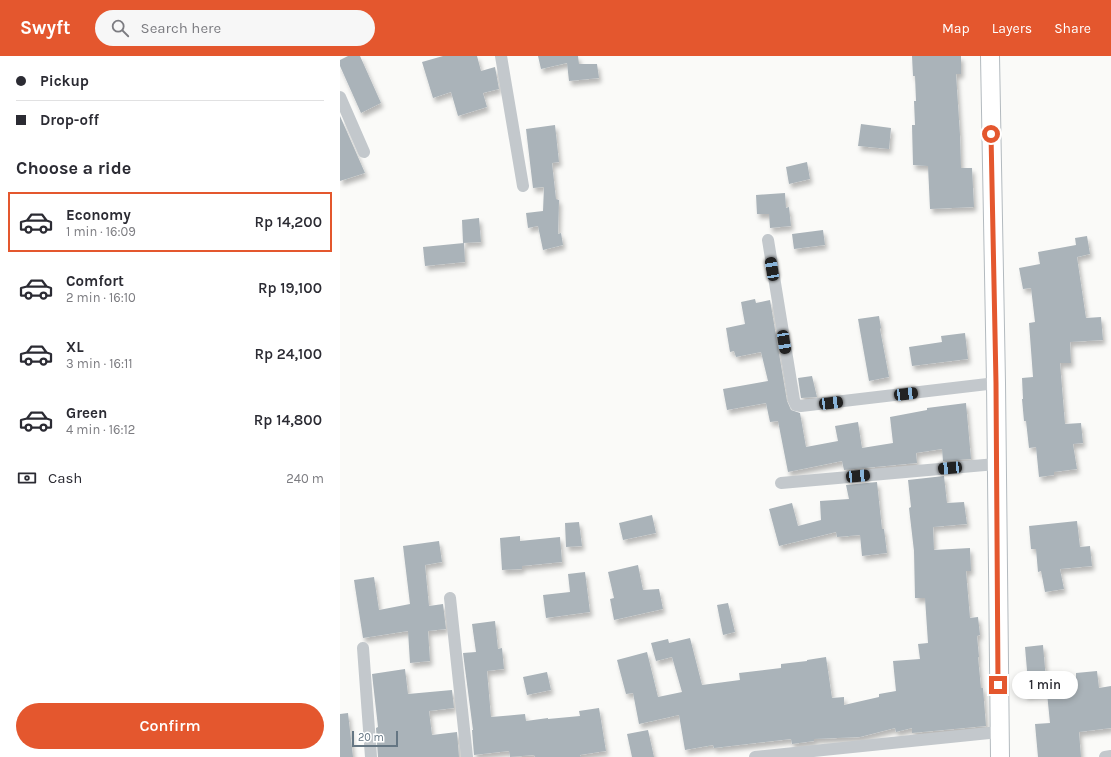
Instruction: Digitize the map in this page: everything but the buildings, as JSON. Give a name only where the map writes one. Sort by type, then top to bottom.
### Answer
[{"type":"main road","points":[[990,56],[996,383],[1000,757]]},
{"type":"street","points":[[501,56],[523,186]]},
{"type":"street","points":[[340,97],[364,152]]},
{"type":"street","points":[[768,240],[796,405],[801,406],[996,383]]},
{"type":"street","points":[[781,483],[996,464]]},
{"type":"street","points":[[450,598],[467,757]]},
{"type":"street","points":[[362,648],[371,757]]},
{"type":"street","points":[[754,757],[999,732]]},
{"type":"street","points":[[1105,757],[1111,756]]},
{"type":"route","points":[[991,134],[996,383],[998,685]]}]
